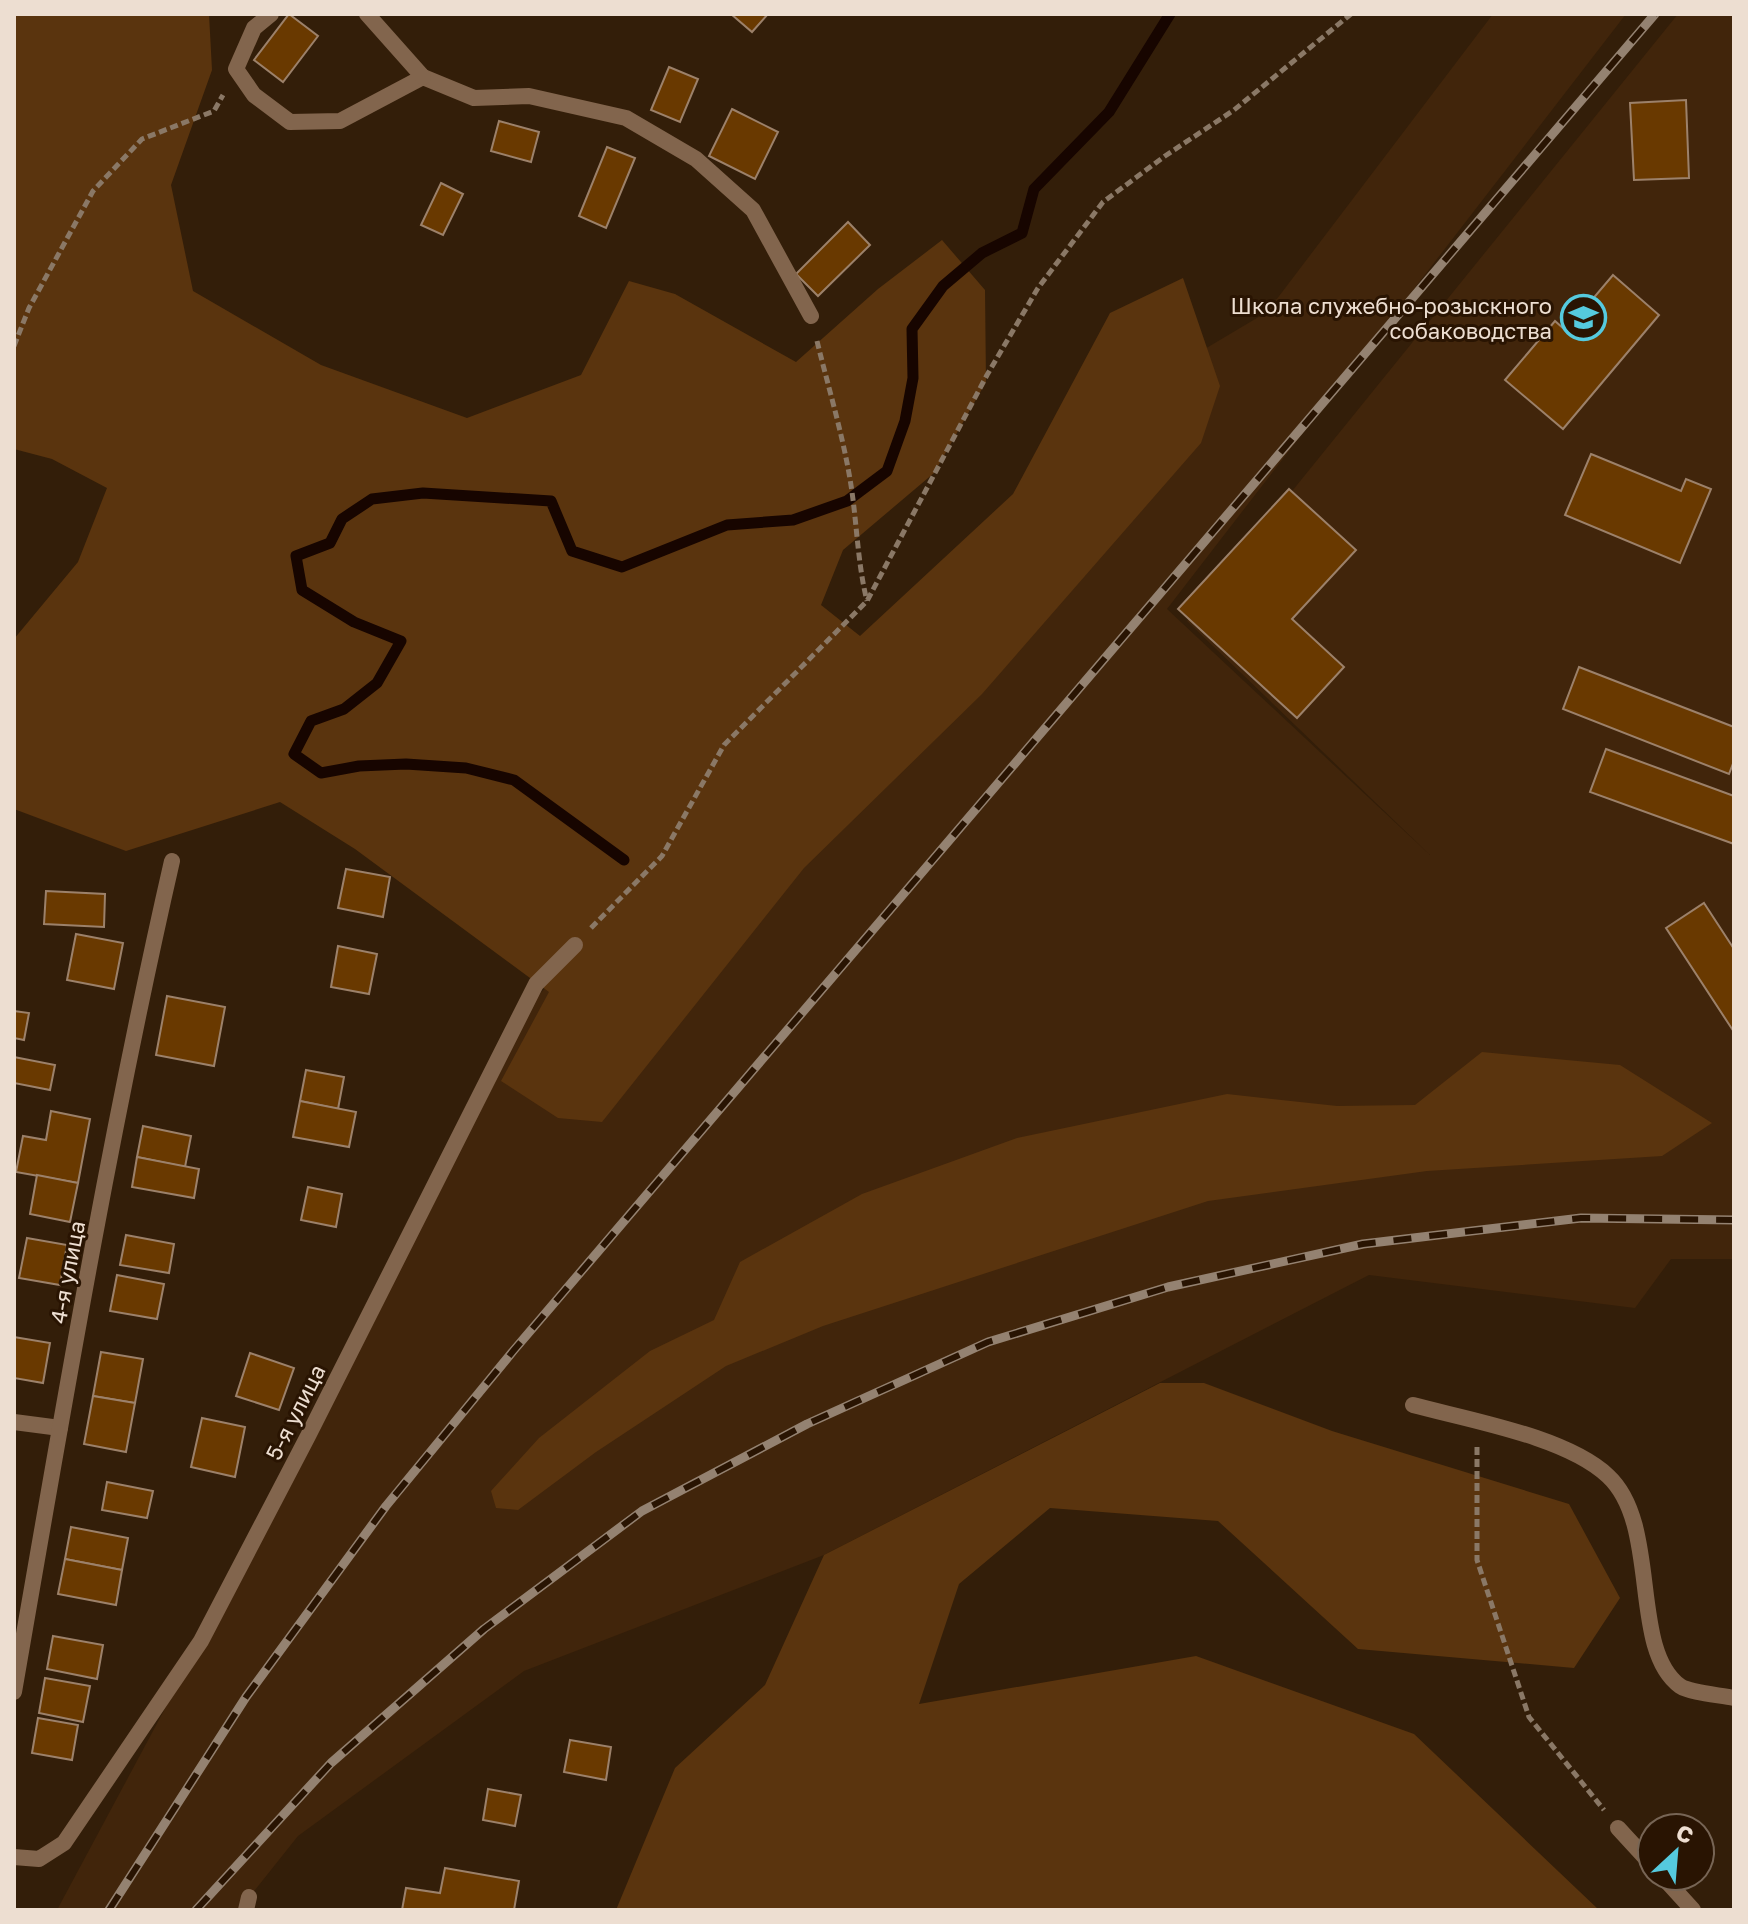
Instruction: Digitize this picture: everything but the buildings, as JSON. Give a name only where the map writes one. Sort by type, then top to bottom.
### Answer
[{"type":"street","points":[[271,14],[254,28],[236,69],[254,95],[290,122],[340,121],[423,77]]},
{"type":"street","points":[[367,14],[423,77],[474,98],[529,96],[626,118],[696,159],[753,210],[811,316]]},
{"type":"street","name":"4-я улица","points":[[14,1692],[60,1428],[146,973],[172,861]]},
{"type":"street","name":"5-я улица","points":[[14,1857],[39,1859],[64,1843],[201,1641],[536,984],[575,945]]},
{"type":"street","points":[[1413,1405],[1582,1456],[1610,1478],[1631,1510],[1642,1558],[1649,1615],[1661,1664],[1682,1687],[1734,1698]]},
{"type":"street","points":[[14,1422],[60,1428]]},
{"type":"street","points":[[1618,1828],[1636,1848]]},
{"type":"street","points":[[1677,1892],[1693,1910]]},
{"type":"path","points":[[575,945],[662,856],[724,745],[867,601],[987,375],[1038,288],[1103,202],[1234,110],[1351,14]]},
{"type":"path","points":[[14,346],[29,308],[93,191],[142,139],[214,111],[236,69]]},
{"type":"path","points":[[811,316],[849,473],[857,523],[859,567],[867,601]]},
{"type":"path","points":[[1476,1422],[1477,1560],[1529,1717],[1618,1828]]},
{"type":"shaded area","points":[[14,14],[209,14],[212,70],[171,185],[193,291],[321,365],[467,418],[581,375],[629,281],[675,294],[796,362],[878,289],[942,240],[985,290],[986,382],[934,473],[843,550],[821,605],[860,636],[1013,494],[1110,313],[1183,278],[1220,386],[1201,443],[982,694],[804,868],[602,1122],[558,1118],[501,1081],[549,992],[355,849],[280,802],[126,851],[14,809],[14,639],[78,562],[107,488],[52,459],[14,449]]},
{"type":"shaded area","points":[[1493,14],[1626,14],[1167,609],[1430,855],[1187,621],[1678,14],[1734,14],[1734,1259],[1671,1259],[1635,1308],[1369,1275],[824,1555],[524,1671],[298,1836],[239,1910],[57,1910],[315,1429],[533,1001],[1082,422],[1267,312]]},
{"type":"shaded area","points":[[1482,1052],[1620,1065],[1712,1123],[1662,1156],[1427,1171],[1208,1201],[823,1326],[726,1366],[596,1452],[518,1510],[496,1508],[491,1491],[539,1438],[650,1351],[714,1320],[740,1262],[862,1194],[1017,1138],[1227,1094],[1337,1106],[1415,1105]]},
{"type":"shaded area","points":[[1160,1383],[1204,1383],[1332,1431],[1569,1504],[1620,1598],[1574,1668],[1358,1649],[1218,1521],[1050,1508],[959,1584],[919,1704],[1196,1656],[1414,1734],[1599,1910],[616,1910],[675,1768],[765,1685],[824,1555]]},
{"type":"waterway","points":[[624,860],[514,780],[466,768],[406,764],[359,766],[321,773],[294,754],[311,721],[344,709],[377,683],[401,641],[354,622],[302,590],[296,556],[330,543],[342,519],[372,499],[423,493],[551,501],[572,551],[622,567],[727,525],[793,520],[847,501],[887,471],[905,421],[913,378],[912,329],[943,286],[982,253],[1022,233],[1034,189],[1109,112],[1170,14]]},
{"type":"railway","points":[[109,1910],[246,1697],[386,1506],[514,1350],[1655,14]]},
{"type":"railway","points":[[196,1910],[331,1763],[484,1629],[642,1511],[807,1424],[988,1342],[1168,1287],[1363,1244],[1581,1218],[1734,1220]]},
{"type":"place","name":"Школа служебно-розыскного собаководства","points":[[1583,318]]}]
